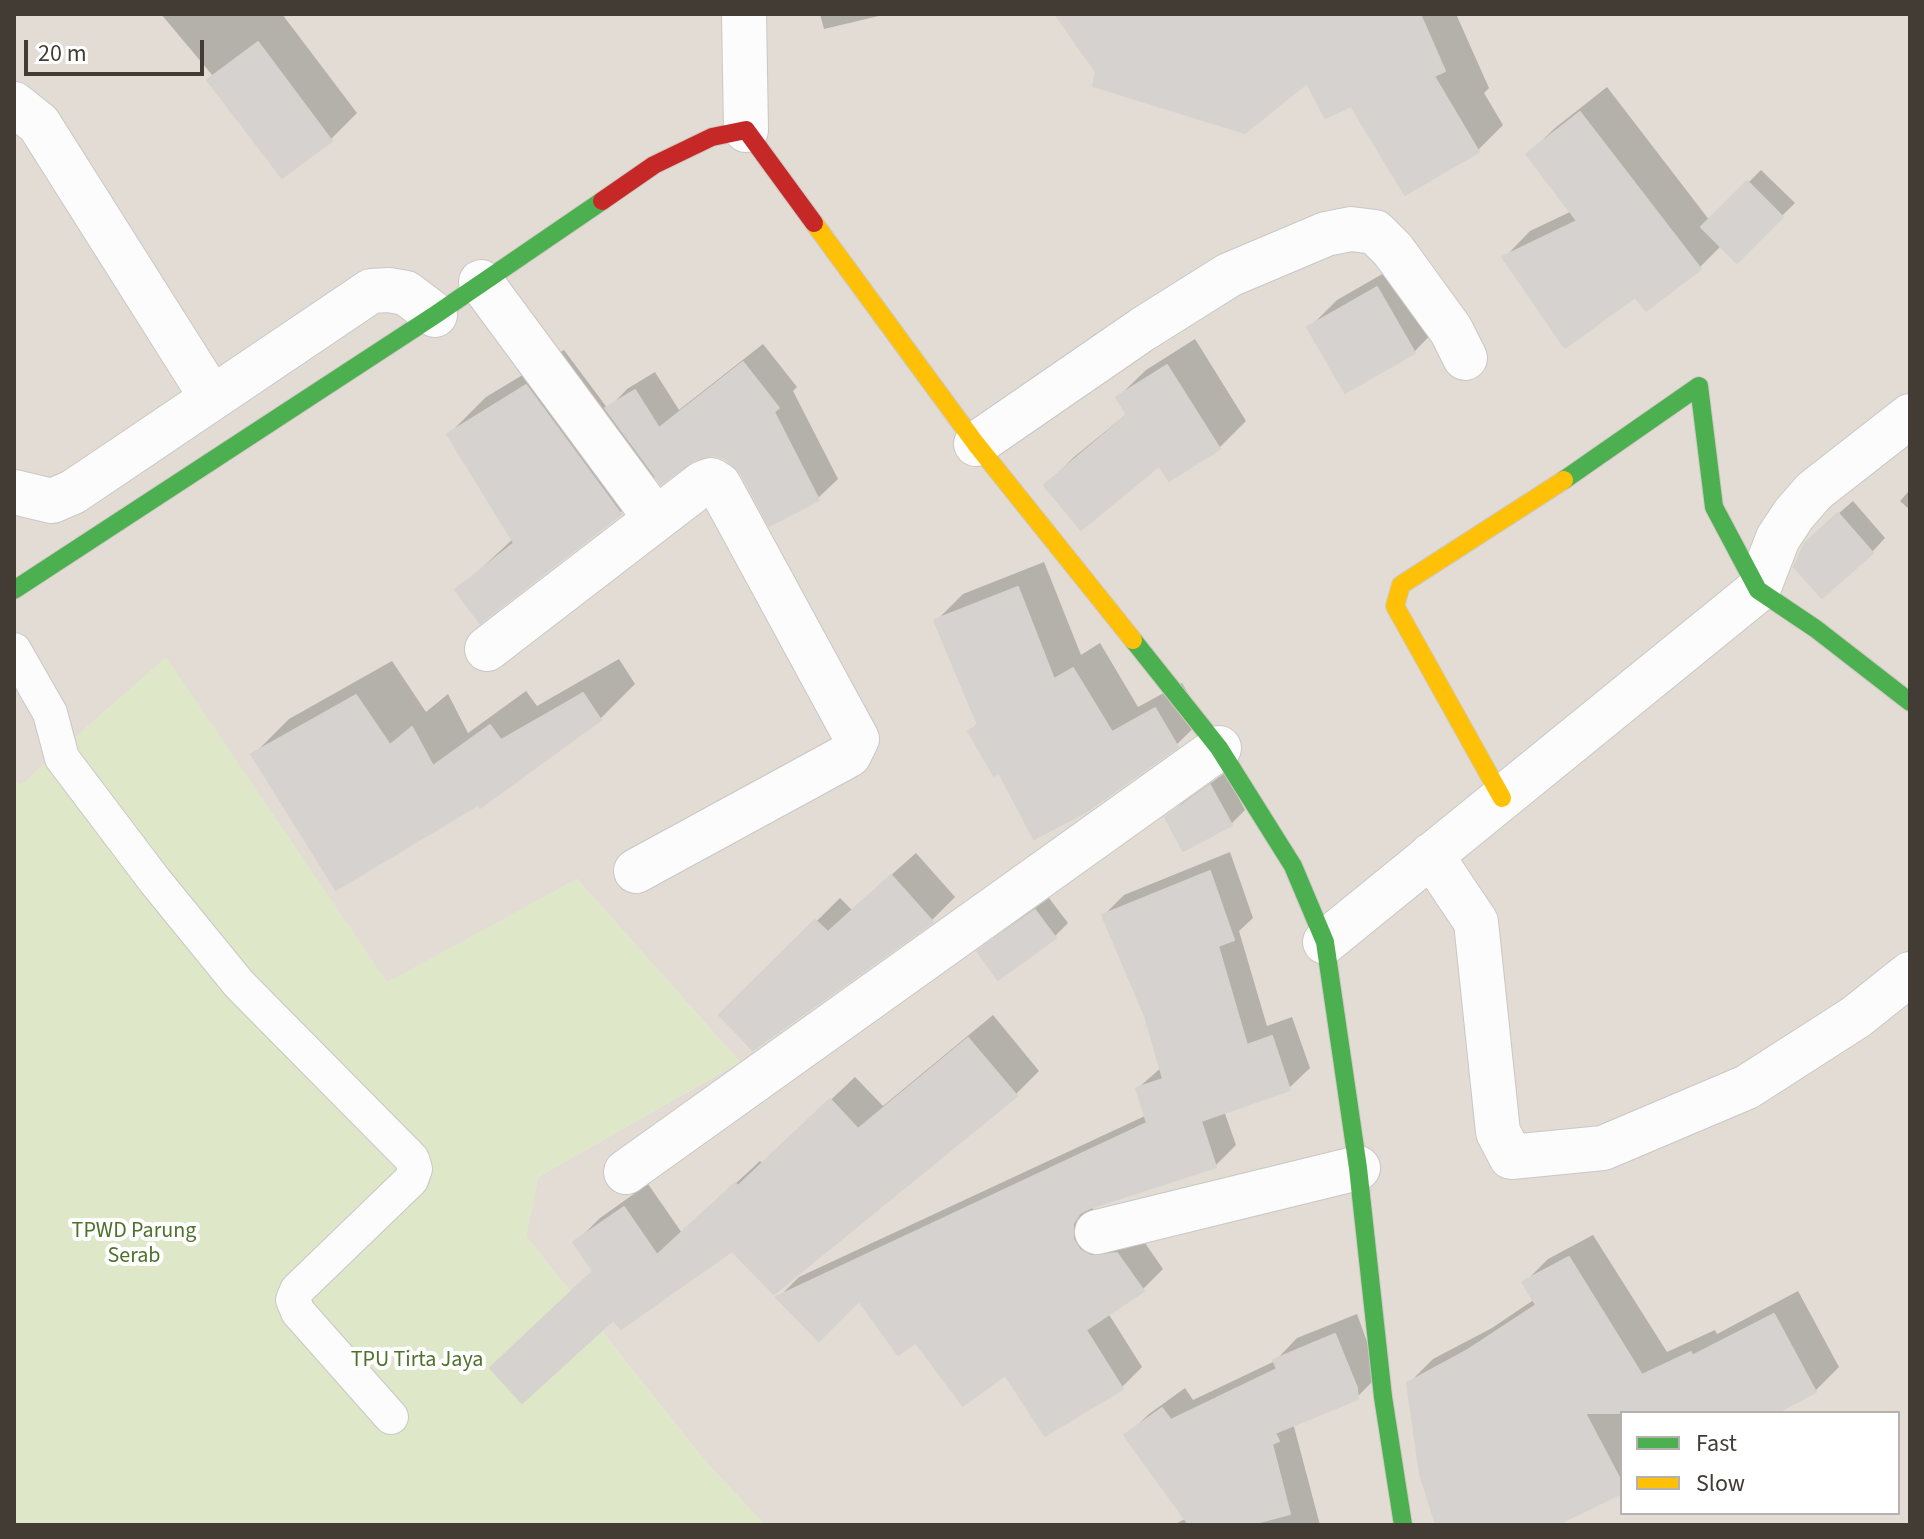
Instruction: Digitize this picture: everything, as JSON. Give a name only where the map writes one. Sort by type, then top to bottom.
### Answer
[{"type":"street","points":[[744,14],[746,130],[976,444],[1219,748],[1293,866],[1325,942],[1358,1168],[1383,1397],[1403,1525]]},
{"type":"street","points":[[14,104],[39,124],[212,398]]},
{"type":"street","points":[[14,590],[220,458],[654,165],[712,137],[746,130]]},
{"type":"street","points":[[976,444],[1143,329],[1229,275],[1326,234],[1351,229],[1375,232],[1393,250],[1451,330],[1465,358]]},
{"type":"street","points":[[481,282],[656,519]]},
{"type":"street","points":[[14,492],[52,501],[73,492],[371,291],[406,293],[435,315]]},
{"type":"street","points":[[1502,798],[1395,606],[1401,585],[1588,464],[1699,386],[1714,507],[1758,590],[1816,629],[1910,702]]},
{"type":"street","points":[[1325,942],[1758,590],[1778,538],[1814,491],[1910,416]]},
{"type":"street","points":[[487,649],[703,483],[711,480],[719,485],[857,739],[849,755],[636,871]]},
{"type":"street","points":[[626,1172],[1219,748]]},
{"type":"street","points":[[1431,855],[1476,922],[1498,1132],[1511,1157],[1603,1148],[1747,1087],[1856,1017],[1910,974]]},
{"type":"street","points":[[1097,1232],[1358,1168]]},
{"type":"lane","points":[[14,650],[50,713],[62,758],[155,881],[239,984],[412,1159],[415,1169],[411,1180],[297,1290],[293,1300],[298,1312],[391,1417]]},
{"type":"shaded area","points":[[14,14],[1910,14],[1910,1525],[765,1525],[704,1460],[526,1236],[538,1177],[740,1062],[577,879],[387,983],[166,658],[20,786],[14,779]]},
{"type":"green space","name":"TPU Tirta Jaya","points":[[166,657],[387,982],[577,879],[740,1062],[538,1177],[526,1236],[704,1460],[765,1525],[14,1525],[14,779],[21,785]]},
{"type":"building","points":[[1055,14],[1420,14],[1445,71],[1434,76],[1479,152],[1405,195],[1351,106],[1325,118],[1307,83],[1245,133],[1093,86],[1096,72]]},
{"type":"building","points":[[258,42],[332,141],[282,178],[207,80]]},
{"type":"building","points":[[1580,112],[1701,269],[1646,311],[1635,297],[1565,348],[1502,257],[1577,221],[1526,154]]},
{"type":"building","points":[[1747,181],[1783,217],[1737,263],[1701,227]]},
{"type":"building","points":[[1377,287],[1415,353],[1345,393],[1307,327]]},
{"type":"building","points":[[743,362],[779,408],[774,412],[819,500],[769,526],[741,473],[724,458],[713,455],[694,460],[661,484],[605,408],[635,390],[659,428]]},
{"type":"building","points":[[1167,365],[1220,449],[1169,481],[1159,466],[1081,530],[1044,485],[1127,415],[1116,397]]},
{"type":"building","points":[[526,385],[621,514],[480,623],[455,590],[514,543],[447,434]]},
{"type":"building","points":[[1838,513],[1873,553],[1822,598],[1794,567],[1805,543]]},
{"type":"building","points":[[1018,587],[1054,679],[1073,668],[1112,732],[1155,708],[1178,747],[1087,811],[1034,839],[999,773],[994,776],[968,731],[978,725],[934,620]]},
{"type":"building","points":[[583,693],[601,720],[480,808],[478,805],[336,890],[251,754],[356,695],[390,745],[412,727],[433,766],[490,725],[501,740]]},
{"type":"building","points":[[1210,785],[1232,825],[1183,851],[1165,817]]},
{"type":"building","points":[[1210,871],[1234,940],[1218,946],[1247,1045],[1272,1036],[1290,1090],[1201,1121],[1216,1167],[1090,1208],[1080,1213],[1073,1224],[1073,1239],[1080,1250],[1091,1256],[1117,1253],[1144,1291],[1086,1330],[1123,1389],[1045,1436],[1005,1375],[963,1406],[916,1343],[898,1355],[859,1301],[819,1341],[776,1297],[1147,1123],[1136,1088],[1163,1079],[1145,1016],[1102,915]]},
{"type":"building","points":[[891,875],[933,922],[753,1050],[719,1015],[815,920],[828,932]]},
{"type":"building","points":[[1035,910],[1056,938],[998,980],[977,951]]},
{"type":"building","points":[[968,1038],[1017,1096],[774,1294],[732,1251],[621,1329],[613,1320],[522,1403],[490,1368],[593,1271],[573,1242],[624,1207],[657,1255],[735,1183],[738,1186],[830,1099],[858,1129]]},
{"type":"building","points":[[1569,1257],[1642,1375],[1691,1352],[1692,1356],[1774,1314],[1816,1392],[1780,1411],[1585,1413],[1620,1479],[1620,1494],[1556,1525],[1436,1525],[1420,1474],[1407,1383],[1466,1351],[1536,1305],[1522,1282]]},
{"type":"building","points":[[1335,1334],[1357,1388],[1358,1399],[1275,1433],[1279,1441],[1272,1444],[1290,1514],[1248,1525],[1189,1525],[1124,1435],[1162,1408],[1171,1420],[1277,1369],[1273,1360]]},
{"type":"traffic: fast","points":[[14,590],[435,315],[602,201]]},
{"type":"traffic: fast","points":[[1564,480],[1699,386],[1714,507],[1758,590],[1816,629],[1910,702]]},
{"type":"traffic: fast","points":[[1133,640],[1219,748],[1293,866],[1325,942],[1358,1168],[1383,1397],[1403,1525]]},
{"type":"traffic: slow","points":[[814,223],[976,444],[1133,640]]},
{"type":"traffic: slow","points":[[1502,798],[1395,606],[1401,585],[1564,480]]},
{"type":"traffic: jam","points":[[602,201],[654,165],[712,137],[746,130],[814,223]]},
{"type":"park label","name":"TPWD Parung Serab","points":[[134,1244]]}]
